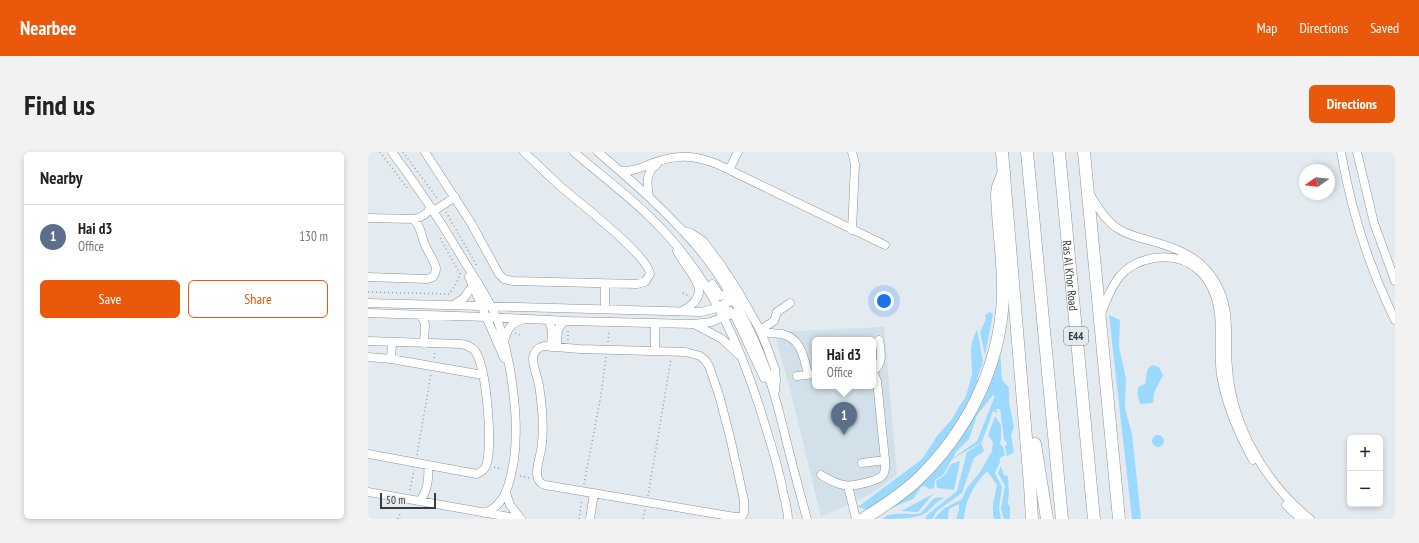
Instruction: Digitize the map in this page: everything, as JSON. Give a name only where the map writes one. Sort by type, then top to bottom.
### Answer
[{"type":"highway","points":[[1002,152],[1032,519]]},
{"type":"highway","points":[[1027,152],[1062,519]]},
{"type":"highway","name":"Ras Al Khor Road","points":[[1059,152],[1094,519]]},
{"type":"highway","points":[[1084,152],[1119,519]]},
{"type":"highway","points":[[863,519],[901,493],[937,459],[964,424],[983,386],[997,342],[1002,312],[1003,283],[997,194],[1004,172]]},
{"type":"highway","points":[[1022,385],[1028,395],[1040,482],[1047,519]]},
{"type":"street","points":[[392,152],[434,212],[491,306],[504,342],[514,388],[517,423],[514,458],[506,493],[498,505],[485,513]]},
{"type":"street","points":[[425,152],[471,223],[497,271],[504,279],[513,281],[641,284],[648,278],[649,269],[647,265],[609,227],[560,186],[524,152]]},
{"type":"street","points":[[574,152],[648,215],[673,241],[690,260],[719,307],[744,361],[772,446],[784,492],[788,519]]},
{"type":"street","points":[[598,152],[606,156],[649,197],[683,231],[707,260],[727,290],[766,382],[775,396]]},
{"type":"street","points":[[729,170],[738,152]]},
{"type":"street","points":[[852,152],[855,164],[852,230]]},
{"type":"street","points":[[1341,152],[1351,198],[1362,237],[1375,276],[1395,320]]},
{"type":"street","points":[[1357,152],[1374,223],[1395,282]]},
{"type":"street","points":[[620,171],[634,171],[674,156],[692,156],[709,161],[729,170],[885,245]]},
{"type":"street","points":[[649,197],[647,179],[648,174],[652,167],[664,159]]},
{"type":"street","points":[[1087,191],[1106,218],[1118,229],[1132,236],[1178,249],[1197,261],[1211,276],[1220,290],[1228,319],[1227,358],[1230,382],[1235,406],[1244,430],[1256,456],[1273,482],[1291,503],[1310,519]]},
{"type":"street","points":[[419,226],[434,212],[455,197]]},
{"type":"street","points":[[368,218],[413,219],[434,212]]},
{"type":"street","points":[[648,215],[659,221],[680,242],[693,258],[718,295],[724,296],[727,290]]},
{"type":"street","points":[[368,277],[427,279],[433,277],[436,268],[425,245],[419,226],[413,219]]},
{"type":"street","points":[[683,231],[698,237],[708,247],[729,277],[760,330],[776,374],[775,396],[807,519]]},
{"type":"street","points":[[673,241],[678,254],[696,281],[700,290],[696,301],[681,312]]},
{"type":"street","points":[[1099,320],[1114,284],[1127,270],[1138,263],[1158,258],[1174,258],[1187,261],[1200,271],[1211,287],[1218,306],[1220,323],[1219,350],[1221,376],[1229,408],[1236,426],[1245,446],[1262,474],[1283,501],[1301,519]]},
{"type":"street","points":[[466,264],[486,317],[509,368]]},
{"type":"street","points":[[605,284],[605,309]]},
{"type":"street","points":[[452,306],[464,298],[473,285]]},
{"type":"street","points":[[368,302],[452,306],[701,312],[719,307],[732,300]]},
{"type":"street","points":[[760,330],[774,321],[778,312],[790,303]]},
{"type":"street","points":[[719,307],[726,308],[736,314]]},
{"type":"street","points":[[368,313],[496,317],[564,321],[693,324],[728,320],[731,316],[736,314]]},
{"type":"street","points":[[421,315],[430,344]]},
{"type":"street","points":[[430,344],[430,323],[434,315]]},
{"type":"street","points":[[504,342],[506,333],[510,326],[515,322],[524,319]]},
{"type":"street","points":[[549,320],[554,347]]},
{"type":"street","points":[[554,347],[558,329],[564,321]]},
{"type":"street","points":[[655,323],[655,351]]},
{"type":"street","points":[[693,324],[708,330],[722,339],[734,349],[744,361]]},
{"type":"street","points":[[760,330],[765,333],[782,334],[795,342],[802,350],[811,374],[797,376]]},
{"type":"street","points":[[767,347],[772,340],[788,337]]},
{"type":"street","points":[[876,368],[881,359],[879,340]]},
{"type":"street","points":[[368,341],[465,345],[472,348],[477,355],[482,376],[488,417],[487,456],[485,468],[480,473],[437,467],[368,454]]},
{"type":"street","points":[[390,359],[392,342]]},
{"type":"street","points":[[544,346],[554,347],[607,350],[672,351],[693,353],[700,356],[709,366],[725,416],[744,500],[744,513],[738,518],[735,518],[542,484],[537,479],[542,445],[542,405],[533,354],[537,349],[544,346]]},
{"type":"street","points":[[368,357],[390,359],[482,376]]},
{"type":"street","points":[[821,475],[848,486],[880,478],[885,471],[876,379]]},
{"type":"street","points":[[862,463],[885,460]]},
{"type":"street","points":[[419,501],[426,492],[428,465]]},
{"type":"street","points":[[431,503],[428,497],[432,476],[437,467]]},
{"type":"street","points":[[848,486],[856,519]]},
{"type":"street","points":[[368,492],[521,519]]},
{"type":"street","points":[[784,492],[788,497],[792,519]]},
{"type":"street","points":[[506,493],[510,505],[521,519]]},
{"type":"street","points":[[800,493],[798,501],[802,519]]},
{"type":"street","points":[[590,519],[596,494]]},
{"type":"street","points":[[595,519],[596,494]]},
{"type":"path","points":[[380,152],[410,192]]},
{"type":"path","points":[[404,152],[442,206],[479,269]]},
{"type":"path","points":[[579,519],[609,332]]},
{"type":"path","points":[[410,490],[435,355],[430,344]]},
{"type":"path","points":[[643,519],[672,351]]},
{"type":"path","points":[[520,476],[537,479]]},
{"type":"path","points":[[398,519],[400,514]]},
{"type":"shaded area","points":[[990,312],[993,314],[985,355],[980,332],[986,319],[985,315]]},
{"type":"shaded area","points":[[1109,315],[1120,320],[1119,347],[1126,379],[1125,408],[1132,434],[1141,519],[1132,519]]},
{"type":"shaded area","points":[[884,327],[897,475],[869,495],[821,517],[791,393],[774,332]]},
{"type":"shaded area","points":[[977,329],[983,362],[977,379],[980,382],[959,422],[916,475],[868,510],[858,507],[922,459],[937,436],[952,419],[965,398],[969,386],[972,373],[972,342]]},
{"type":"shaded area","points":[[1000,351],[1002,379],[1009,388],[1009,402],[1014,427],[1011,435],[1014,452],[1007,456],[1005,447],[1007,443],[1004,439],[1000,409],[996,409],[997,413],[993,411],[982,442],[952,459],[944,474],[935,480],[934,488],[929,489],[922,486],[913,499],[884,512],[982,400],[993,376]],"holes":[[[994,394],[994,398],[977,441],[953,458],[956,452],[969,439],[977,415]]]},
{"type":"shaded area","points":[[1152,365],[1159,367],[1163,375],[1154,393],[1153,403],[1140,404],[1138,388],[1145,384],[1147,371]]},
{"type":"shaded area","points":[[995,416],[1001,425],[1000,444],[1003,447],[1005,455],[1000,458],[1000,462],[995,473],[1002,487],[999,508],[1001,519],[995,519],[993,517],[993,504],[997,485],[987,471],[978,482],[968,499],[964,519],[956,519],[959,504],[949,509],[949,519],[934,519],[943,509],[962,499],[967,488],[980,472],[992,451],[993,443],[988,435]]},
{"type":"shaded area","points":[[1156,435],[1160,435],[1164,441],[1160,447],[1156,447],[1152,443],[1152,439]]},
{"type":"shaded area","points":[[981,443],[984,451],[974,458],[962,493],[937,511],[932,519],[925,519],[927,515],[957,491],[967,452]]},
{"type":"shaded area","points":[[960,461],[954,490],[937,488],[936,481],[945,475],[951,464]]},
{"type":"shaded area","points":[[1001,466],[1004,475],[1008,476],[1008,504],[1010,507],[1010,519],[1004,519],[1001,509],[1005,486],[998,473]]},
{"type":"shaded area","points":[[933,494],[918,512],[901,511]]},
{"type":"shaded area","points":[[938,497],[945,498],[922,515],[905,518],[883,519],[886,516],[895,514],[921,513],[933,499]]},
{"type":"place","name":"Hai d3","points":[[844,435]]}]
